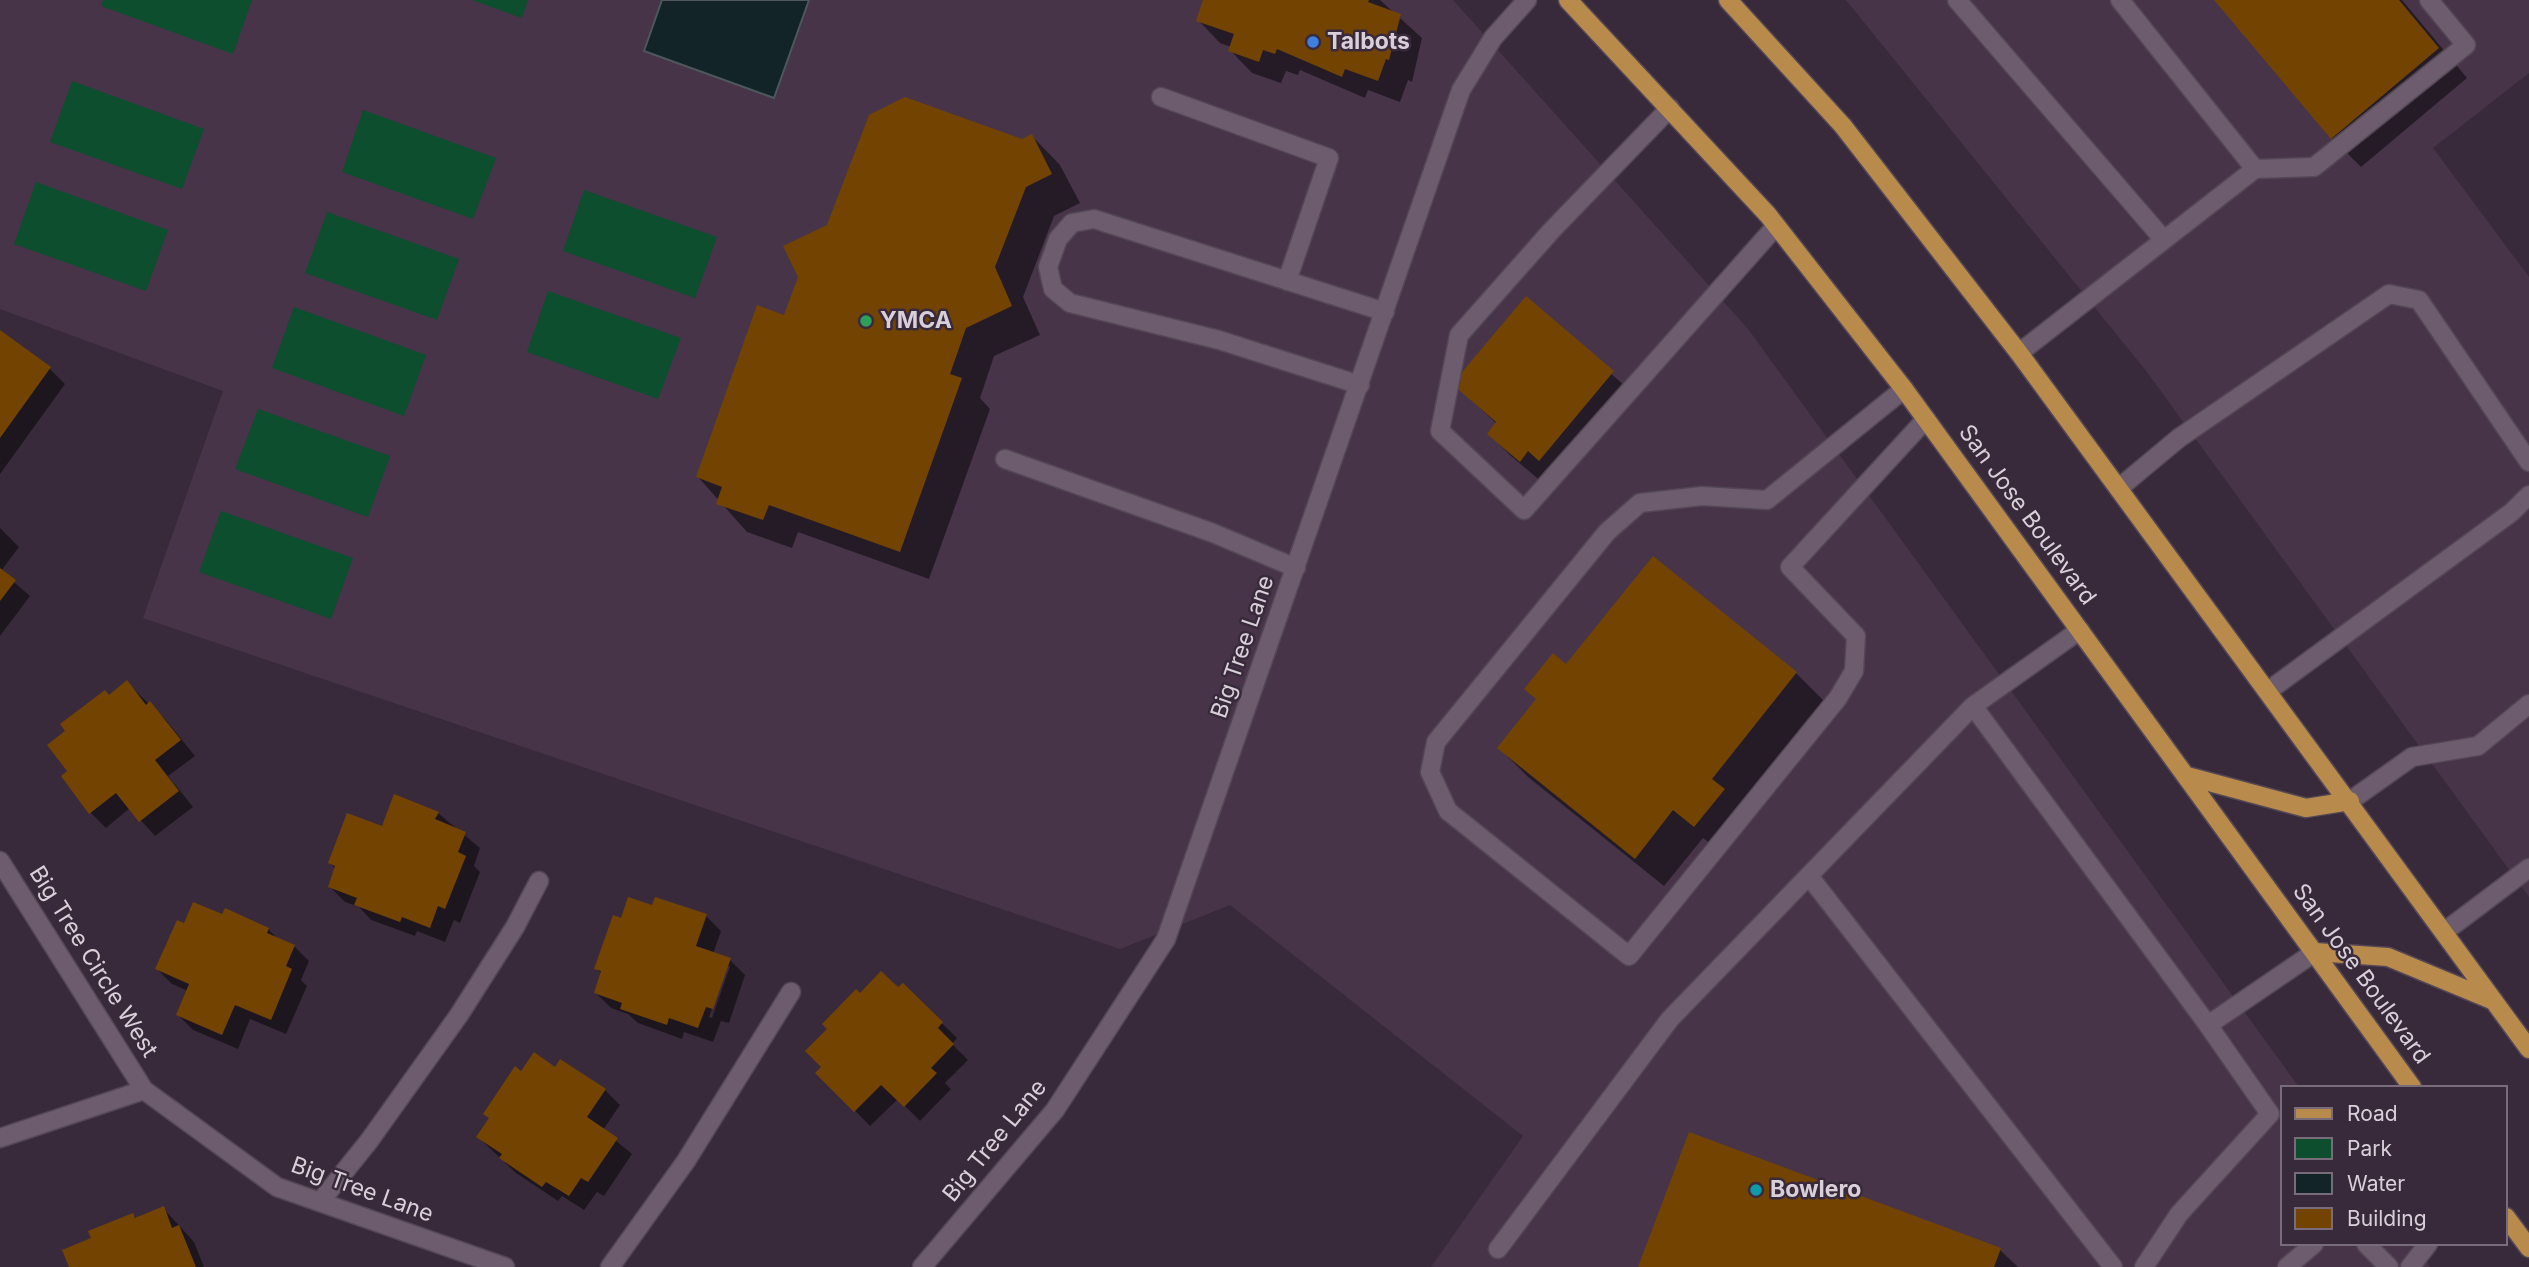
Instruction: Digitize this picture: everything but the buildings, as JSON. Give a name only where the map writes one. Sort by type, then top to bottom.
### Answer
[{"type":"main road","name":"San Jose Boulevard","points":[[1568,0],[1776,226],[1904,389],[2411,1085]]},
{"type":"main road","points":[[1728,0],[1843,126],[2019,353],[2350,801],[2529,1049]]},
{"type":"main road","points":[[2187,776],[2306,808],[2350,801]]},
{"type":"main road","points":[[2315,952],[2388,957],[2494,1001]]},
{"type":"main road","points":[[2508,1219],[2529,1248]]},
{"type":"street","name":"Big Tree Lane","points":[[922,1267],[1055,1110],[1166,939],[1461,90],[1493,38],[1527,0]]},
{"type":"street","points":[[1957,0],[2164,240]]},
{"type":"street","points":[[2120,0],[2255,169]]},
{"type":"street","points":[[2019,353],[2255,169],[2314,167],[2466,45],[2429,0]]},
{"type":"street","points":[[1161,97],[1329,158],[1287,281]]},
{"type":"street","points":[[1670,108],[1552,230],[1459,335],[1440,431],[1524,510],[1776,226]]},
{"type":"street","points":[[1360,385],[1219,340],[1070,303],[1053,289],[1048,267],[1058,239],[1072,223],[1094,219],[1385,312]]},
{"type":"street","points":[[2119,488],[2179,438],[2389,294],[2419,300],[2529,463]]},
{"type":"street","points":[[1904,389],[1767,500],[1702,496],[1640,503],[1607,532],[1436,742],[1430,772],[1448,811],[1629,956],[1838,698],[1854,671],[1856,636],[1790,567],[1926,419]]},
{"type":"street","points":[[1005,459],[1213,533],[1296,568]]},
{"type":"street","points":[[2268,691],[2512,512],[2529,495]]},
{"type":"street","points":[[1498,1249],[1670,1019],[1973,706],[2081,630]]},
{"type":"street","points":[[2350,801],[2412,757],[2478,746],[2529,704]]},
{"type":"street","points":[[1973,706],[2208,1025],[2270,1114],[2179,1214],[2144,1267]]},
{"type":"street","name":"Big Tree Circle West","points":[[0,861],[144,1090]]},
{"type":"street","points":[[2444,932],[2529,868]]},
{"type":"street","points":[[1808,876],[2113,1267]]},
{"type":"street","points":[[320,1202],[369,1141],[460,1015],[515,927],[539,881]]},
{"type":"street","points":[[2208,1025],[2315,952]]},
{"type":"street","points":[[610,1267],[686,1161],[736,1076],[791,992]]},
{"type":"street","name":"Big Tree Lane","points":[[144,1090],[277,1186],[505,1267]]},
{"type":"street","points":[[0,1138],[144,1090]]},
{"type":"street","points":[[2287,1267],[2312,1246]]},
{"type":"street","points":[[2368,1246],[2389,1267]]},
{"type":"street","points":[[2410,1267],[2426,1246]]},
{"type":"shaded area","points":[[0,0],[1453,0],[1748,329],[2298,1085],[2280,1085],[2280,1246],[2415,1246],[2430,1267],[1431,1267],[1523,1136],[1230,905],[1120,949],[143,618],[223,391],[0,309]]},
{"type":"shaded area","points":[[1846,0],[2529,0],[2529,73],[2433,148],[2529,277],[2529,897],[2147,372]]},
{"type":"green space","points":[[103,0],[252,0],[233,54],[101,6]]},
{"type":"green space","points":[[472,0],[528,0],[522,18]]},
{"type":"green space","points":[[72,81],[204,129],[182,189],[50,142]]},
{"type":"green space","points":[[363,110],[496,158],[473,219],[342,172]]},
{"type":"green space","points":[[36,182],[168,230],[146,291],[14,244]]},
{"type":"green space","points":[[584,190],[717,237],[695,298],[563,251]]},
{"type":"green space","points":[[327,212],[459,259],[437,320],[305,273]]},
{"type":"green space","points":[[548,291],[681,338],[658,399],[527,352]]},
{"type":"green space","points":[[294,307],[426,355],[404,416],[272,368]]},
{"type":"green space","points":[[258,409],[390,456],[368,517],[235,469]]},
{"type":"green space","points":[[221,511],[353,558],[331,619],[199,572]]},
{"type":"water","points":[[662,0],[809,0],[774,98],[644,51]]},
{"type":"place","name":"Talbots","points":[[1313,42]]},
{"type":"place","name":"YMCA","points":[[866,321]]},
{"type":"place","name":"Bowlero","points":[[1756,1190]]}]
